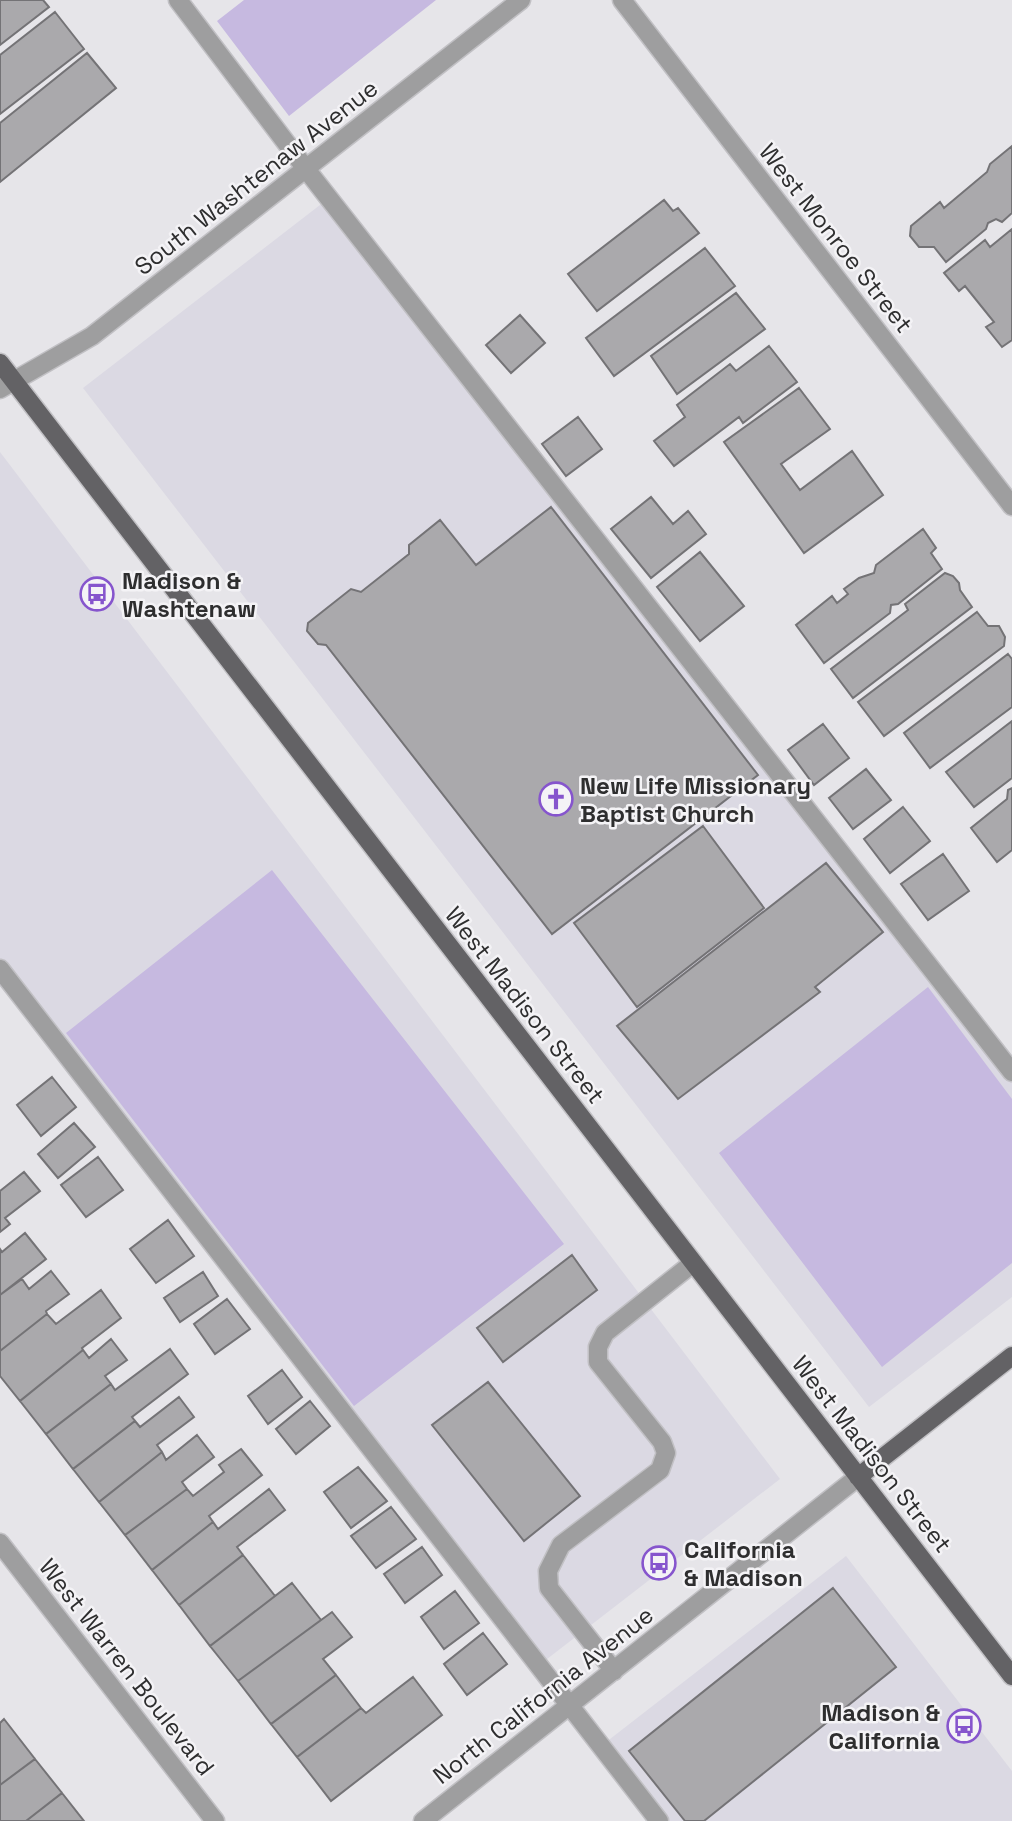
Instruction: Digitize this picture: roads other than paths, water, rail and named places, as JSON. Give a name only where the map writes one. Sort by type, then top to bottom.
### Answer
[{"type":"main road","name":"West Madison Street","points":[[0,363],[7,385],[693,1262],[1012,1676]]},
{"type":"main road","points":[[858,1478],[1012,1356]]},
{"type":"street","points":[[178,0],[306,169],[1012,1072]]},
{"type":"street","name":"South Washtenaw Avenue","points":[[7,385],[92,336],[521,0]]},
{"type":"street","name":"West Monroe Street","points":[[622,0],[1012,506]]},
{"type":"street","points":[[0,969],[659,1821]]},
{"type":"street","points":[[614,1671],[549,1588],[548,1571],[561,1545],[660,1470],[666,1453],[662,1442],[598,1362],[598,1347],[605,1334],[693,1262]]},
{"type":"street","name":"North California Avenue","points":[[423,1821],[858,1478]]},
{"type":"street","name":"West Warren Boulevard","points":[[0,1544],[215,1821]]},
{"type":"place","name":"Madison & Washtenaw","points":[[97,594]]},
{"type":"place","name":"New Life Missionary Baptist Church","points":[[556,799]]},
{"type":"place","name":"California & Madison","points":[[659,1563]]},
{"type":"place","name":"Madison & California","points":[[964,1726]]}]
